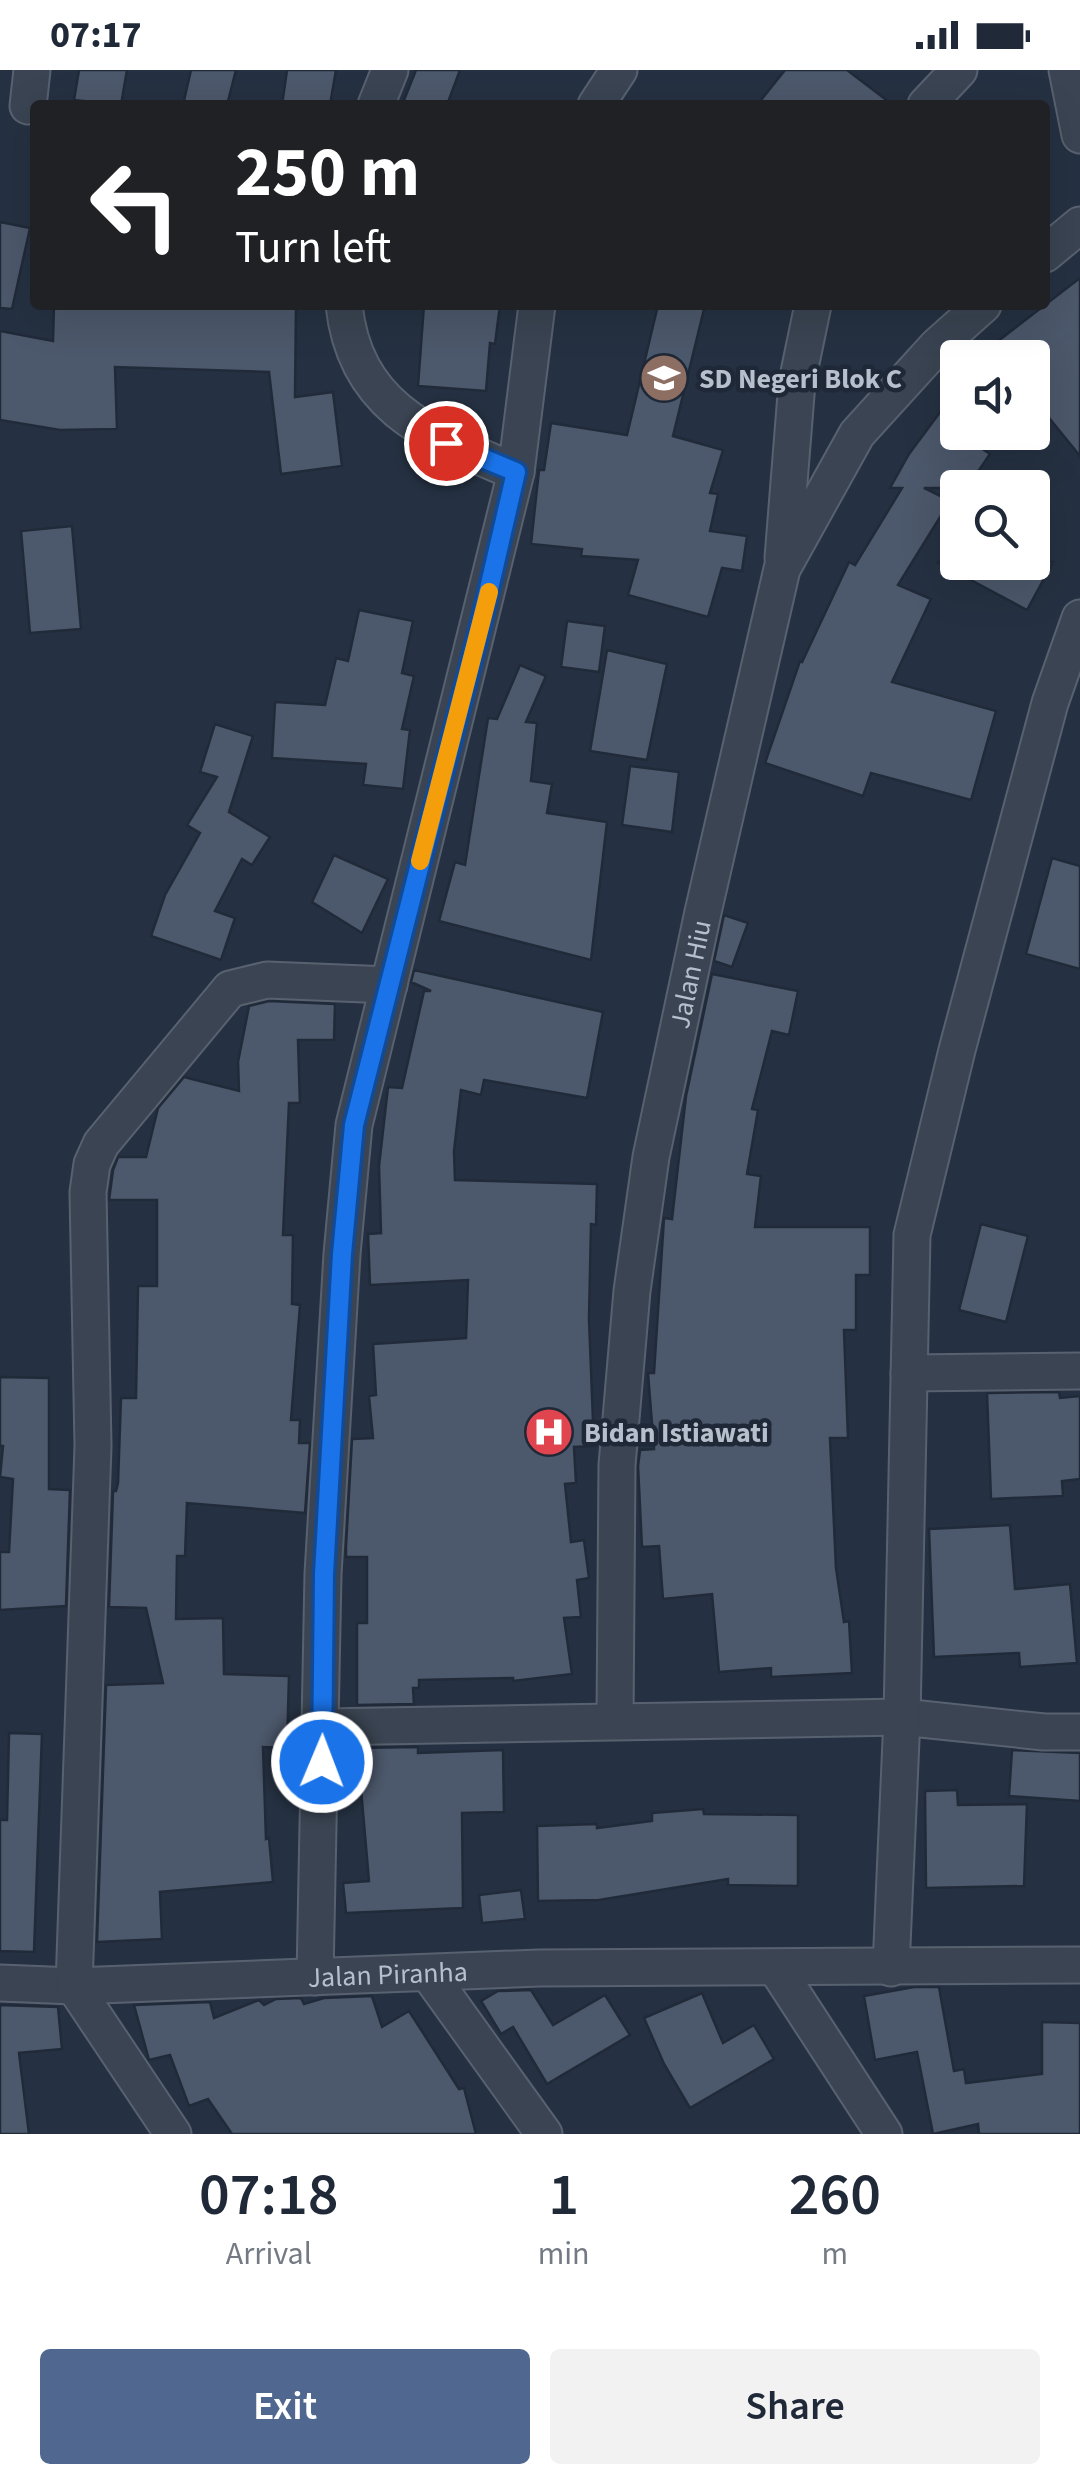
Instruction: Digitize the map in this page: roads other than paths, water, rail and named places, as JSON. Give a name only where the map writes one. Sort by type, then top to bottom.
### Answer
[{"type":"street","points":[[28,106],[32,70]]},
{"type":"street","points":[[378,100],[390,70]]},
{"type":"street","points":[[599,100],[619,70]]},
{"type":"street","points":[[931,100],[959,70]]},
{"type":"street","points":[[1066,70],[1080,136]]},
{"type":"street","points":[[1050,250],[1080,224]]},
{"type":"street","points":[[345,310],[360,370],[386,402],[446,443],[516,472]]},
{"type":"street","points":[[315,1977],[324,1574],[342,1254],[354,1125],[516,472],[536,310]]},
{"type":"street","points":[[782,569],[798,382],[812,310]]},
{"type":"street","name":"Jalan Hiu","points":[[616,1720],[617,1465],[632,1291],[652,1157],[703,912],[782,569],[856,434],[936,346],[977,310]]},
{"type":"street","points":[[891,1968],[902,1717],[912,1235],[1045,722],[1080,618]]},
{"type":"street","points":[[173,2134],[74,1986],[91,1556],[88,1192],[92,1164],[101,1144],[230,989],[267,980],[388,985]]},
{"type":"street","points":[[910,1373],[1080,1370]]},
{"type":"street","points":[[323,1726],[902,1717],[1044,1732],[1080,1732]]},
{"type":"street","name":"Jalan Piranha","points":[[0,1983],[74,1986],[540,1968],[1080,1965]]},
{"type":"street","points":[[776,1968],[884,2134]]},
{"type":"street","points":[[429,1974],[544,2134]]},
{"type":"place","name":"SD Negeri Blok C","points":[[664,378]]},
{"type":"place","name":"Bidan Istiawati","points":[[549,1432]]}]
